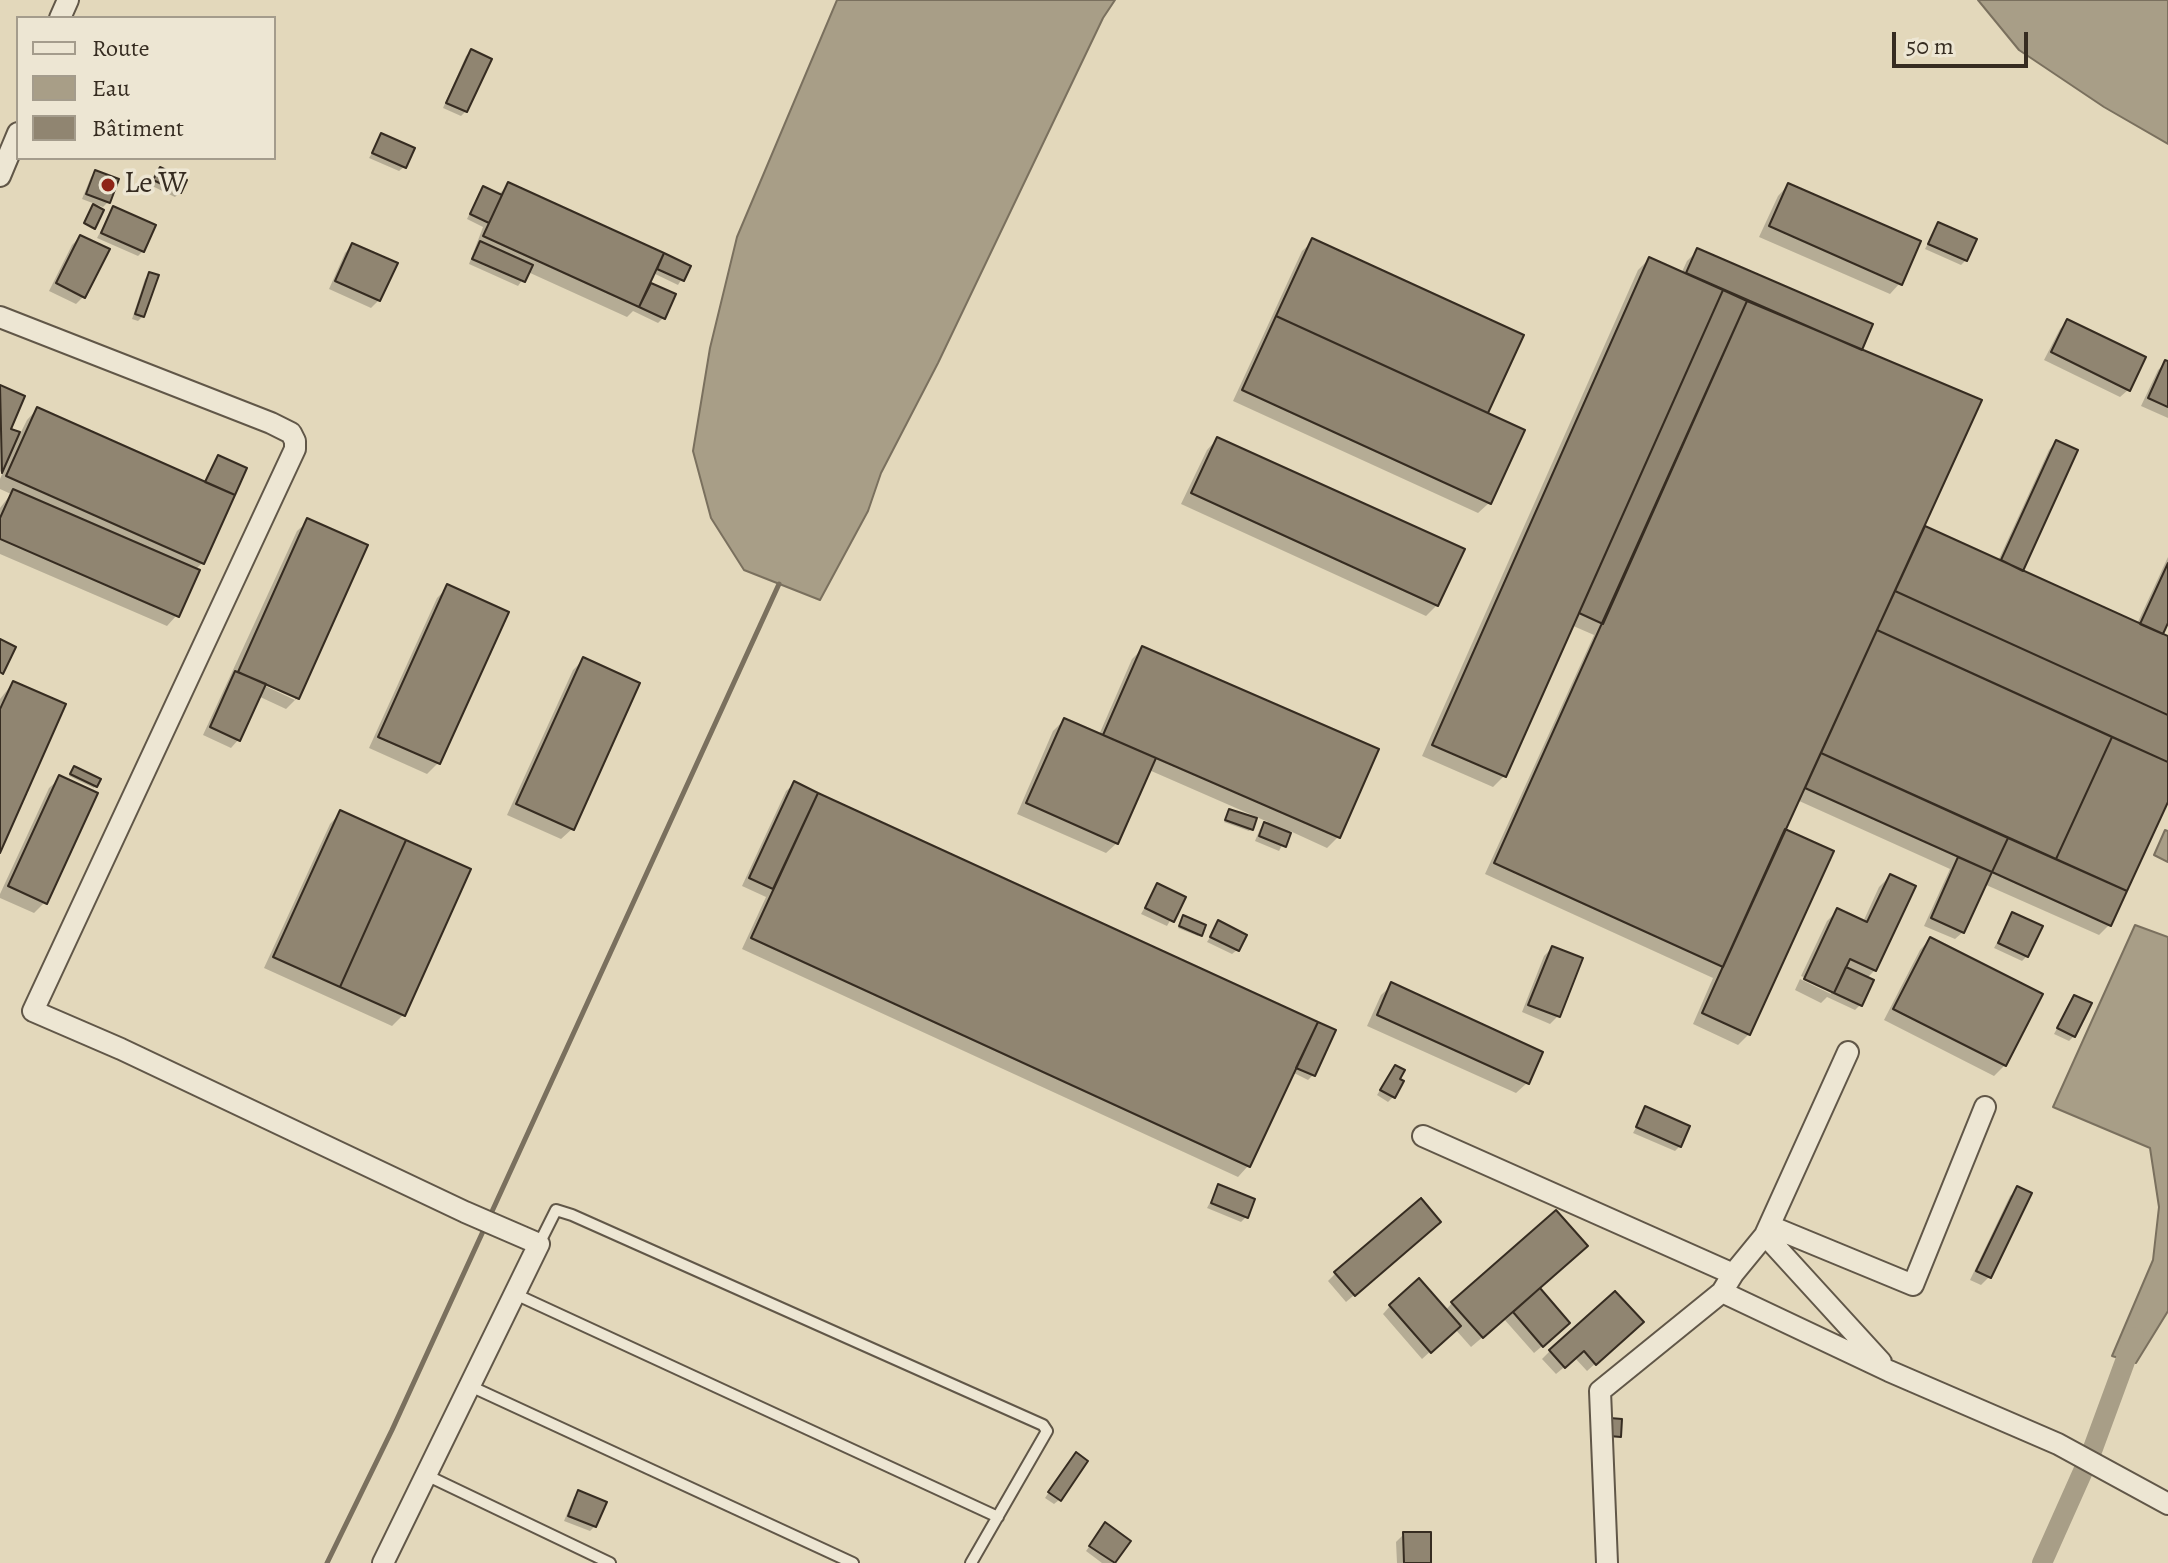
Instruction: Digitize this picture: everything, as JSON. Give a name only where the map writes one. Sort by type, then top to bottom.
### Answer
[{"type":"street","points":[[0,176],[16,138]]},
{"type":"street","points":[[0,317],[271,423],[291,433],[295,441],[295,449],[33,1011],[532,1241],[515,1294],[384,1563]]},
{"type":"street","points":[[1607,1563],[1600,1391],[1722,1292],[1767,1230],[1848,1052]]},
{"type":"street","points":[[1767,1230],[1913,1285],[1985,1107]]},
{"type":"street","points":[[1423,1136],[1733,1274]]},
{"type":"street","points":[[1767,1230],[1889,1371]]},
{"type":"street","points":[[1722,1292],[1889,1371],[2058,1444],[2168,1504]]},
{"type":"lane","points":[[532,1241],[556,1210],[572,1215],[1043,1425],[1047,1431],[971,1563]]},
{"type":"lane","points":[[515,1294],[998,1517]]},
{"type":"lane","points":[[470,1386],[853,1563]]},
{"type":"lane","points":[[426,1475],[610,1563]]},
{"type":"water","points":[[837,0],[1115,0],[1103,18],[938,363],[881,473],[868,511],[820,600],[744,570],[711,518],[693,451],[710,348],[737,237]]},
{"type":"water","points":[[1978,0],[2168,0],[2168,144],[2104,107],[2019,50]]},
{"type":"water","points":[[2165,830],[2168,831],[2168,862],[2154,855]]},
{"type":"water","points":[[2135,925],[2168,937],[2168,1311],[2136,1363],[2112,1356],[2153,1260],[2159,1207],[2150,1148],[2053,1107]]},
{"type":"building","points":[[471,49],[492,59],[467,112],[446,103]]},
{"type":"building","points":[[381,133],[415,148],[406,168],[372,153]]},
{"type":"building","points":[[160,167],[187,180],[181,193],[153,180]]},
{"type":"building","points":[[95,170],[119,179],[110,203],[86,194]]},
{"type":"building","points":[[508,182],[664,253],[639,307],[483,236]]},
{"type":"building","points":[[1788,183],[1921,241],[1902,285],[1769,226]]},
{"type":"building","points":[[483,186],[502,195],[489,223],[470,214]]},
{"type":"building","points":[[93,204],[104,210],[95,229],[84,223]]},
{"type":"building","points":[[113,206],[156,225],[144,252],[101,233]]},
{"type":"building","points":[[1938,222],[1977,239],[1967,261],[1928,244]]},
{"type":"building","points":[[80,235],[110,249],[85,298],[56,283]]},
{"type":"building","points":[[1312,238],[1524,335],[1488,413],[1276,316]]},
{"type":"building","points":[[480,241],[533,265],[525,282],[472,259]]},
{"type":"building","points":[[352,243],[398,263],[380,301],[335,281]]},
{"type":"building","points":[[1697,248],[1873,324],[1862,350],[1686,273]]},
{"type":"building","points":[[664,253],[691,266],[684,281],[657,269]]},
{"type":"building","points":[[1649,257],[1723,290],[1506,777],[1432,745]]},
{"type":"building","points":[[149,272],[159,275],[144,317],[135,314]]},
{"type":"building","points":[[651,283],[676,294],[665,319],[639,307]]},
{"type":"building","points":[[1723,290],[1747,301],[1603,624],[1579,613]]},
{"type":"building","points":[[1747,301],[1982,400],[1723,967],[1494,863]]},
{"type":"building","points":[[1276,316],[1525,430],[1491,504],[1242,390]]},
{"type":"building","points":[[2067,319],[2146,357],[2130,391],[2051,352]]},
{"type":"building","points":[[2165,360],[2168,361],[2168,407],[2148,398]]},
{"type":"building","points":[[0,385],[25,396],[11,429],[20,432],[2,473]]},
{"type":"building","points":[[37,407],[235,495],[204,564],[6,476]]},
{"type":"building","points":[[1217,437],[1465,549],[1438,606],[1191,493]]},
{"type":"building","points":[[2056,440],[2078,450],[2023,571],[2001,560]]},
{"type":"building","points":[[218,455],[247,468],[235,495],[205,482]]},
{"type":"building","points":[[13,489],[200,570],[179,617],[0,539],[0,518]]},
{"type":"building","points":[[307,518],[368,545],[299,699],[238,672]]},
{"type":"building","points":[[1925,526],[2168,636],[2168,715],[1895,591]]},
{"type":"building","points":[[2168,563],[2168,623],[2163,634],[2140,624]]},
{"type":"building","points":[[447,584],[509,612],[440,764],[378,737]]},
{"type":"building","points":[[1895,591],[2168,715],[2168,762],[1877,630]]},
{"type":"building","points":[[1877,630],[2112,737],[2056,859],[1821,753]]},
{"type":"building","points":[[0,639],[16,647],[3,674],[0,672]]},
{"type":"building","points":[[1142,646],[1379,749],[1340,838],[1103,735]]},
{"type":"building","points":[[583,657],[640,683],[574,830],[516,804]]},
{"type":"building","points":[[235,671],[266,684],[240,741],[210,727]]},
{"type":"building","points":[[13,681],[66,704],[0,853],[0,709]]},
{"type":"building","points":[[1064,718],[1156,758],[1118,844],[1026,803]]},
{"type":"building","points":[[2112,737],[2168,762],[2168,802],[2127,891],[2056,859]]},
{"type":"building","points":[[1821,753],[2008,838],[1992,872],[1805,788]]},
{"type":"building","points":[[74,766],[101,779],[97,787],[70,774]]},
{"type":"building","points":[[59,775],[98,793],[47,904],[8,886]]},
{"type":"building","points":[[794,781],[818,793],[773,889],[749,878]]},
{"type":"building","points":[[818,793],[1318,1022],[1250,1167],[751,938]]},
{"type":"building","points":[[1229,809],[1257,818],[1253,830],[1225,820]]},
{"type":"building","points":[[340,810],[406,840],[340,987],[273,957]]},
{"type":"building","points":[[1264,822],[1291,833],[1286,847],[1259,836]]},
{"type":"building","points":[[1785,829],[1834,851],[1750,1035],[1702,1013]]},
{"type":"building","points":[[2008,838],[2127,891],[2111,926],[1992,872]]},
{"type":"building","points":[[406,840],[471,869],[405,1016],[340,987]]},
{"type":"building","points":[[1958,857],[1992,872],[1964,933],[1931,918]]},
{"type":"building","points":[[1890,874],[1916,886],[1876,971],[1850,959],[1834,993],[1804,979],[1837,908],[1867,922]]},
{"type":"building","points":[[1157,883],[1186,897],[1174,922],[1145,908]]},
{"type":"building","points":[[2012,912],[2043,926],[2028,957],[1998,943]]},
{"type":"building","points":[[1183,915],[1206,925],[1202,936],[1179,926]]},
{"type":"building","points":[[1218,920],[1247,935],[1239,951],[1210,937]]},
{"type":"building","points":[[1930,937],[2043,994],[2006,1066],[1893,1009]]},
{"type":"building","points":[[1552,946],[1583,958],[1560,1017],[1528,1005]]},
{"type":"building","points":[[1846,967],[1874,980],[1862,1006],[1834,993]]},
{"type":"building","points":[[1391,982],[1543,1052],[1529,1084],[1377,1015]]},
{"type":"building","points":[[2074,995],[2092,1003],[2075,1037],[2057,1028]]},
{"type":"building","points":[[1318,1022],[1336,1030],[1315,1076],[1296,1068]]},
{"type":"building","points":[[1395,1065],[1405,1070],[1400,1079],[1404,1081],[1395,1098],[1380,1090]]},
{"type":"building","points":[[1645,1106],[1690,1126],[1681,1147],[1636,1127]]},
{"type":"building","points":[[1218,1184],[1255,1199],[1248,1218],[1211,1203]]},
{"type":"building","points":[[2017,1186],[2032,1193],[1991,1278],[1976,1271]]},
{"type":"building","points":[[1421,1198],[1441,1222],[1355,1296],[1334,1272]]},
{"type":"building","points":[[1556,1210],[1588,1246],[1483,1338],[1451,1302]]},
{"type":"building","points":[[1419,1278],[1461,1326],[1431,1353],[1389,1305]]},
{"type":"building","points":[[1540,1288],[1570,1323],[1543,1347],[1513,1312]]},
{"type":"building","points":[[1615,1291],[1644,1322],[1596,1365],[1584,1351],[1565,1368],[1549,1350]]},
{"type":"building","points":[[1610,1418],[1622,1419],[1621,1437],[1609,1436]]},
{"type":"building","points":[[1076,1452],[1088,1461],[1061,1501],[1048,1492]]},
{"type":"building","points":[[578,1490],[607,1502],[596,1527],[568,1516]]},
{"type":"building","points":[[1105,1522],[1131,1541],[1115,1563],[1089,1546]]},
{"type":"building","points":[[1403,1532],[1431,1532],[1431,1563],[1404,1563]]},
{"type":"waterway","points":[[489,1218],[779,584]]},
{"type":"waterway","points":[[327,1563],[485,1227]]},
{"type":"waterway","points":[[2042,1563],[2092,1451],[2134,1337]]},
{"type":"place","name":"Le W","points":[[108,185]]}]
